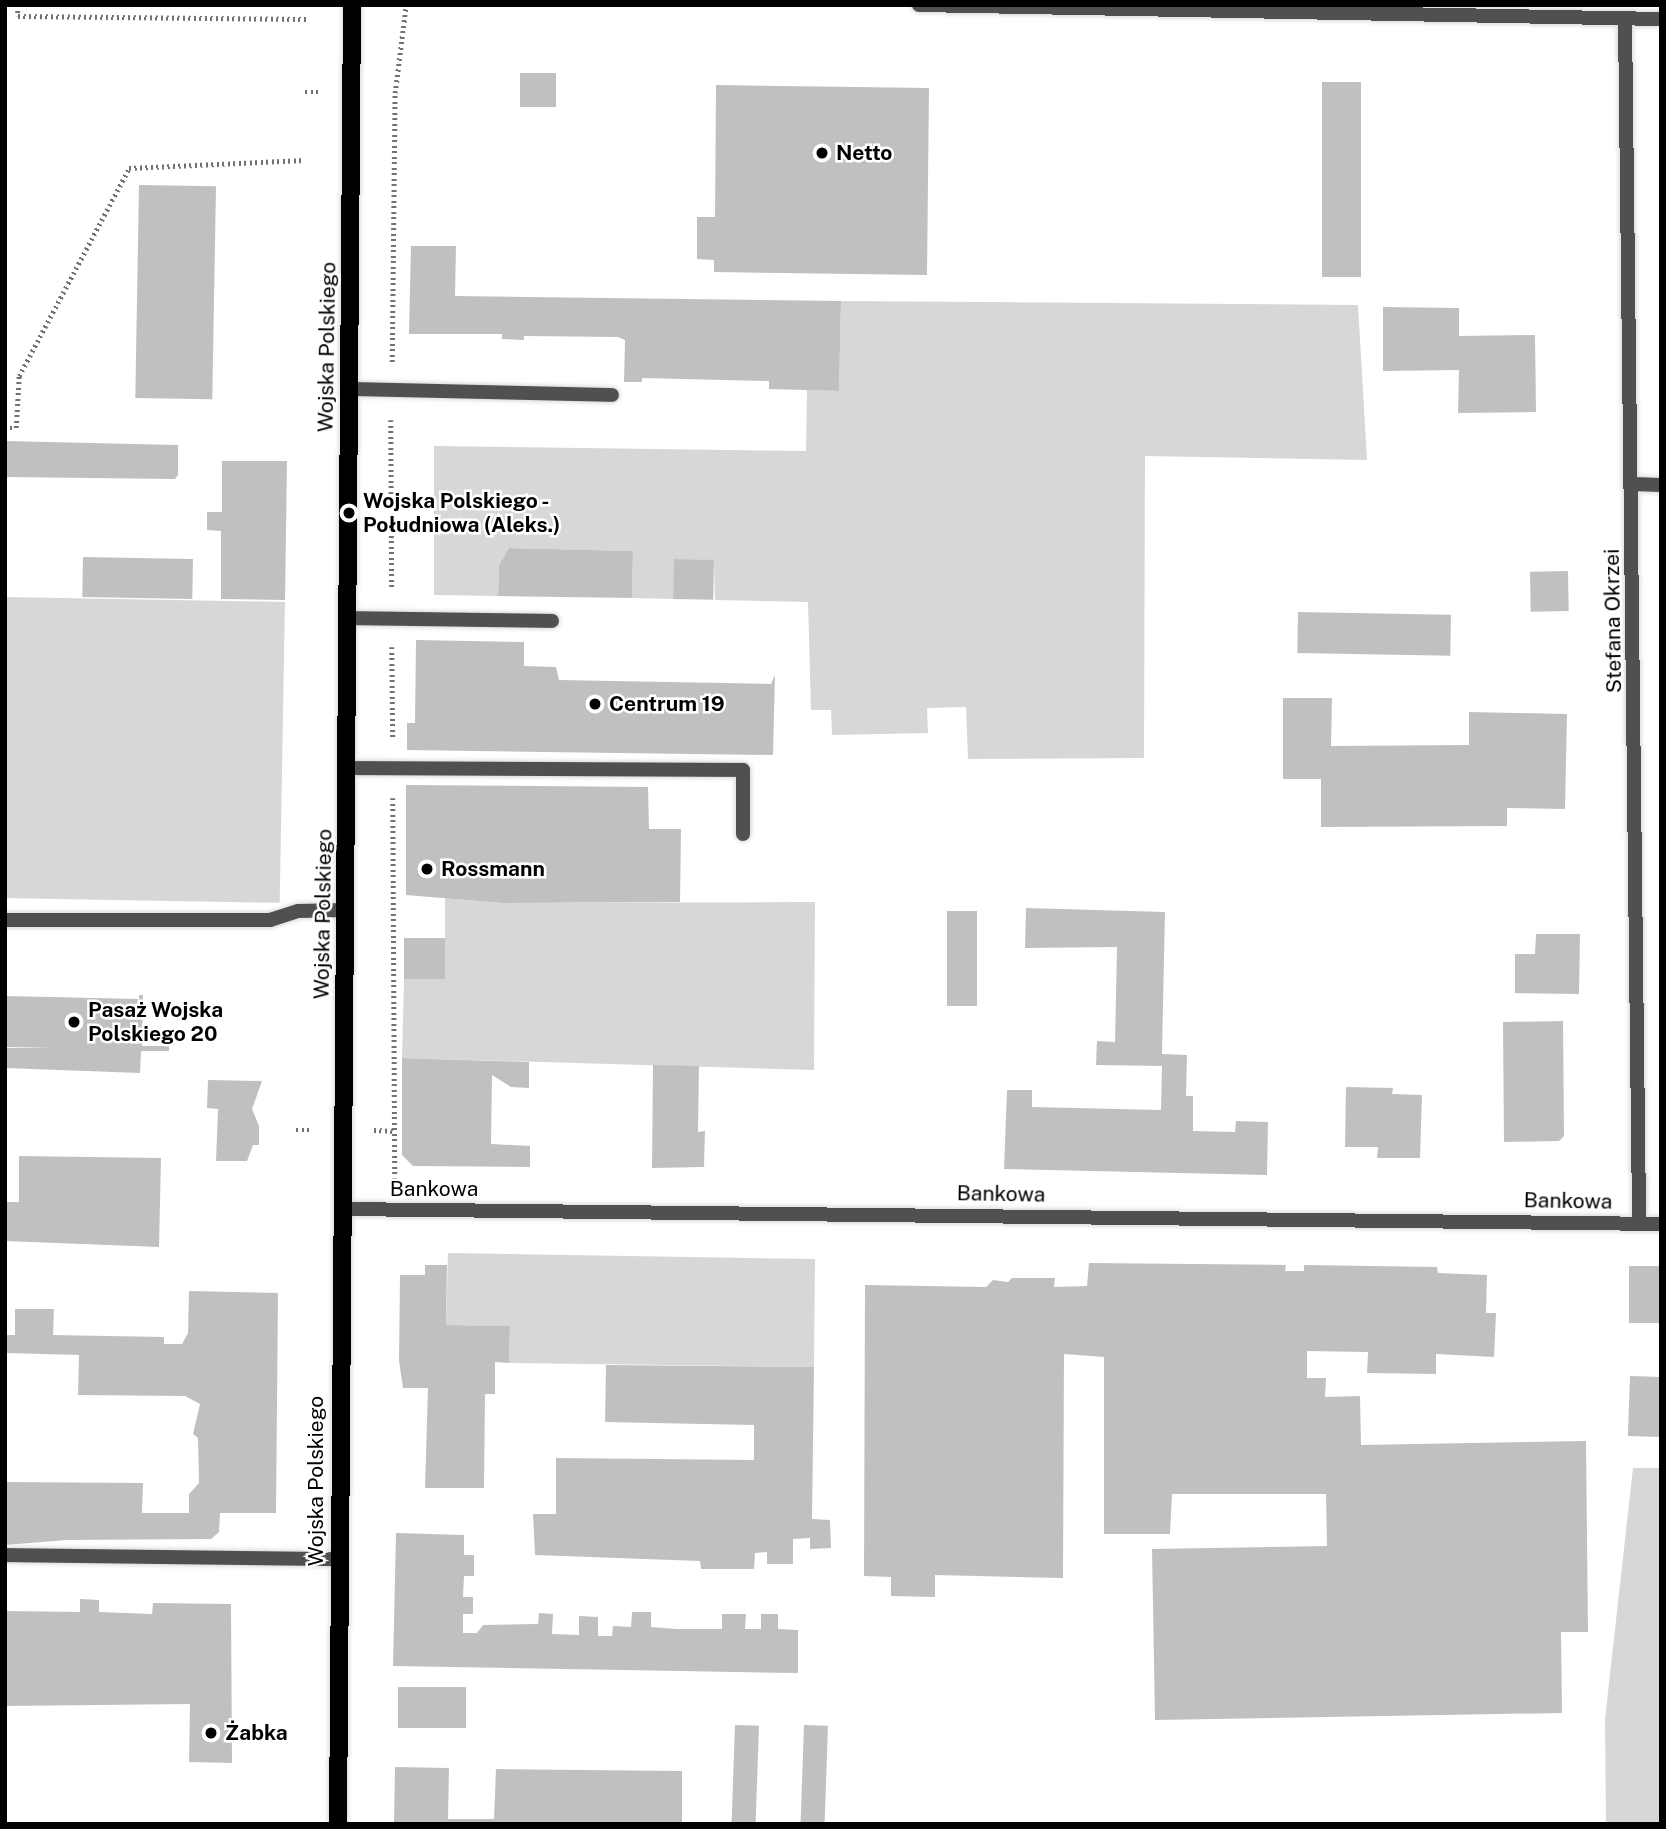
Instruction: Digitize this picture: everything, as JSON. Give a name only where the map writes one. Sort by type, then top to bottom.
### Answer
[{"type":"main road","name":"Wojska Polskiego","points":[[338,1824],[352,5]]},
{"type":"street","points":[[919,5],[1661,19]]},
{"type":"street","name":"Stefana Okrzei","points":[[1625,18],[1633,484],[1639,1223]]},
{"type":"street","points":[[349,389],[612,395]]},
{"type":"street","points":[[1633,484],[1661,485]]},
{"type":"street","points":[[349,618],[552,621]]},
{"type":"street","points":[[348,768],[743,770],[743,834]]},
{"type":"street","points":[[5,920],[271,920],[298,911],[345,910]]},
{"type":"street","name":"Bankowa","points":[[341,1209],[1661,1224]]},
{"type":"street","points":[[5,1555],[338,1559]]},
{"type":"path","points":[[18,5],[18,16],[307,19]]},
{"type":"path","points":[[305,92],[318,92]]},
{"type":"path","points":[[386,93],[395,93]]},
{"type":"path","points":[[5,428],[16,428],[19,376],[129,168],[305,160]]},
{"type":"shaded area","points":[[841,301],[1358,305],[1367,460],[1145,456],[1144,758],[968,759],[966,707],[927,708],[928,733],[832,735],[831,710],[811,710],[808,602],[715,600],[714,560],[674,559],[674,599],[632,598],[633,551],[509,548],[499,565],[498,596],[434,595],[434,446],[806,451],[807,390],[839,391]]},
{"type":"shaded area","points":[[5,597],[285,602],[280,903],[5,898]]},
{"type":"shaded area","points":[[445,898],[503,903],[815,902],[814,1070],[402,1058],[404,979],[445,979]]},
{"type":"shaded area","points":[[448,1253],[815,1259],[814,1367],[509,1363],[510,1326],[446,1325]]},
{"type":"shaded area","points":[[1633,1468],[1661,1468],[1661,1824],[1606,1824],[1605,1719]]},
{"type":"building","points":[[520,73],[556,73],[556,107],[520,107]]},
{"type":"building","points":[[1322,82],[1361,82],[1361,277],[1322,277]]},
{"type":"building","name":"Netto","points":[[716,85],[929,88],[927,275],[714,272],[714,260],[697,259],[697,217],[715,217]]},
{"type":"building","points":[[139,185],[216,186],[212,399],[135,398]]},
{"type":"building","points":[[411,246],[456,246],[455,296],[841,301],[839,391],[769,389],[769,381],[642,378],[642,382],[624,382],[625,340],[618,337],[524,336],[524,340],[502,339],[502,334],[409,334]]},
{"type":"building","points":[[1383,307],[1459,308],[1459,336],[1535,335],[1536,412],[1458,413],[1459,370],[1383,371]]},
{"type":"building","points":[[5,441],[178,445],[178,475],[175,479],[5,477]]},
{"type":"building","points":[[222,461],[287,461],[285,600],[221,599],[221,531],[207,530],[207,512],[222,512]]},
{"type":"building","points":[[509,548],[633,551],[632,598],[498,596],[499,565]]},
{"type":"building","points":[[83,557],[193,559],[192,599],[82,597]]},
{"type":"building","points":[[674,559],[714,560],[713,600],[673,599]]},
{"type":"building","points":[[1568,571],[1569,611],[1531,612],[1530,572]]},
{"type":"building","points":[[1298,612],[1451,615],[1450,656],[1297,653]]},
{"type":"building","name":"Centrum 19","points":[[416,640],[524,642],[524,666],[556,667],[559,680],[771,684],[775,675],[773,755],[407,750],[407,723],[415,723]]},
{"type":"building","points":[[1283,698],[1332,698],[1331,746],[1469,745],[1469,712],[1567,714],[1565,809],[1507,808],[1507,826],[1321,827],[1321,779],[1283,779]]},
{"type":"building","points":[[406,785],[648,787],[649,829],[681,829],[680,902],[503,903],[406,895]]},
{"type":"building","points":[[1026,908],[1165,912],[1162,1054],[1187,1055],[1186,1096],[1193,1096],[1193,1131],[1235,1132],[1236,1121],[1268,1122],[1267,1175],[1004,1169],[1007,1090],[1032,1090],[1032,1107],[1161,1110],[1162,1066],[1096,1065],[1097,1041],[1115,1042],[1117,947],[1025,948]]},
{"type":"building","points":[[947,911],[977,911],[977,1006],[947,1006]]},
{"type":"building","points":[[1536,934],[1580,934],[1579,994],[1515,993],[1515,954],[1535,954]]},
{"type":"building","points":[[404,938],[445,938],[445,979],[404,979]]},
{"type":"building","name":"Pasaż Wojska Polskiego 20","points":[[139,995],[143,995],[142,1046],[169,1046],[169,1051],[141,1051],[140,1073],[5,1068],[5,1048],[54,1048],[5,1047],[5,996],[139,999]]},
{"type":"building","points":[[1563,1021],[1564,1136],[1559,1141],[1504,1142],[1503,1022]]},
{"type":"building","points":[[402,1058],[529,1062],[529,1088],[511,1087],[492,1075],[491,1144],[530,1146],[530,1167],[413,1166],[402,1155]]},
{"type":"building","points":[[653,1065],[699,1066],[698,1132],[705,1131],[704,1167],[652,1168]]},
{"type":"building","points":[[208,1080],[262,1081],[252,1109],[259,1126],[259,1145],[253,1145],[247,1161],[216,1161],[218,1109],[207,1108]]},
{"type":"building","points":[[1346,1087],[1393,1088],[1392,1094],[1422,1095],[1420,1158],[1377,1158],[1378,1147],[1345,1147]]},
{"type":"building","points":[[19,1156],[161,1158],[159,1247],[5,1241],[5,1202],[19,1202]]},
{"type":"building","points":[[1089,1263],[1286,1265],[1285,1271],[1304,1271],[1304,1265],[1437,1267],[1438,1273],[1487,1275],[1486,1313],[1496,1313],[1494,1357],[1436,1354],[1436,1374],[1367,1373],[1368,1352],[1307,1351],[1307,1378],[1326,1378],[1325,1397],[1360,1396],[1361,1445],[1586,1441],[1588,1632],[1561,1632],[1562,1713],[1155,1720],[1152,1549],[1327,1546],[1326,1494],[1172,1494],[1170,1534],[1104,1534],[1104,1357],[1064,1354],[1063,1578],[935,1575],[935,1597],[891,1596],[891,1577],[864,1576],[865,1285],[986,1287],[993,1280],[1008,1282],[1012,1278],[1055,1278],[1054,1287],[1087,1286]]},
{"type":"building","points":[[425,1265],[447,1265],[446,1325],[510,1326],[509,1363],[495,1362],[495,1394],[485,1394],[484,1488],[425,1488],[428,1388],[403,1388],[399,1361],[400,1275],[425,1275]]},
{"type":"building","points":[[1629,1266],[1661,1266],[1661,1323],[1629,1323]]},
{"type":"building","points":[[189,1291],[278,1293],[276,1513],[220,1513],[219,1532],[211,1539],[67,1540],[5,1545],[5,1482],[143,1483],[142,1513],[189,1513],[189,1494],[199,1483],[198,1438],[193,1434],[200,1404],[185,1396],[78,1395],[79,1355],[5,1353],[5,1335],[15,1335],[15,1309],[54,1309],[53,1335],[164,1337],[164,1344],[182,1344],[188,1333]]},
{"type":"building","points":[[606,1365],[814,1367],[812,1519],[830,1520],[831,1548],[810,1549],[810,1538],[793,1539],[793,1564],[767,1564],[767,1552],[755,1553],[754,1569],[701,1569],[700,1561],[535,1555],[533,1514],[556,1514],[556,1458],[754,1460],[754,1425],[605,1422]]},
{"type":"building","points":[[1630,1376],[1661,1377],[1659,1437],[1628,1436]]},
{"type":"building","points":[[396,1533],[464,1535],[464,1555],[474,1555],[474,1576],[464,1576],[463,1597],[473,1597],[473,1614],[463,1614],[463,1633],[477,1633],[483,1625],[538,1624],[539,1613],[553,1614],[552,1634],[579,1635],[579,1616],[598,1617],[598,1636],[612,1636],[613,1626],[631,1627],[632,1612],[651,1612],[651,1627],[676,1629],[722,1629],[722,1614],[746,1614],[745,1629],[761,1629],[761,1614],[778,1614],[778,1629],[798,1630],[798,1673],[393,1666]]},
{"type":"building","points":[[80,1599],[99,1600],[99,1612],[152,1614],[153,1603],[231,1604],[232,1763],[189,1762],[190,1704],[5,1706],[5,1611],[80,1612]]},
{"type":"building","points":[[398,1687],[466,1687],[466,1728],[398,1728]]},
{"type":"building","points":[[735,1725],[759,1726],[756,1824],[732,1824]]},
{"type":"building","points":[[804,1725],[828,1726],[825,1824],[801,1824]]},
{"type":"building","points":[[395,1767],[449,1768],[448,1819],[494,1819],[496,1769],[682,1771],[682,1824],[394,1824]]},
{"type":"place","name":"Netto","points":[[822,153]]},
{"type":"place","name":"Wojska Polskiego - Południowa (Aleks.)","points":[[349,513]]},
{"type":"place","name":"Centrum 19","points":[[595,704]]},
{"type":"place","name":"Rossmann","points":[[427,869]]},
{"type":"place","name":"Pasaż Wojska Polskiego 20","points":[[74,1022]]},
{"type":"place","name":"Żabka","points":[[211,1733]]}]
